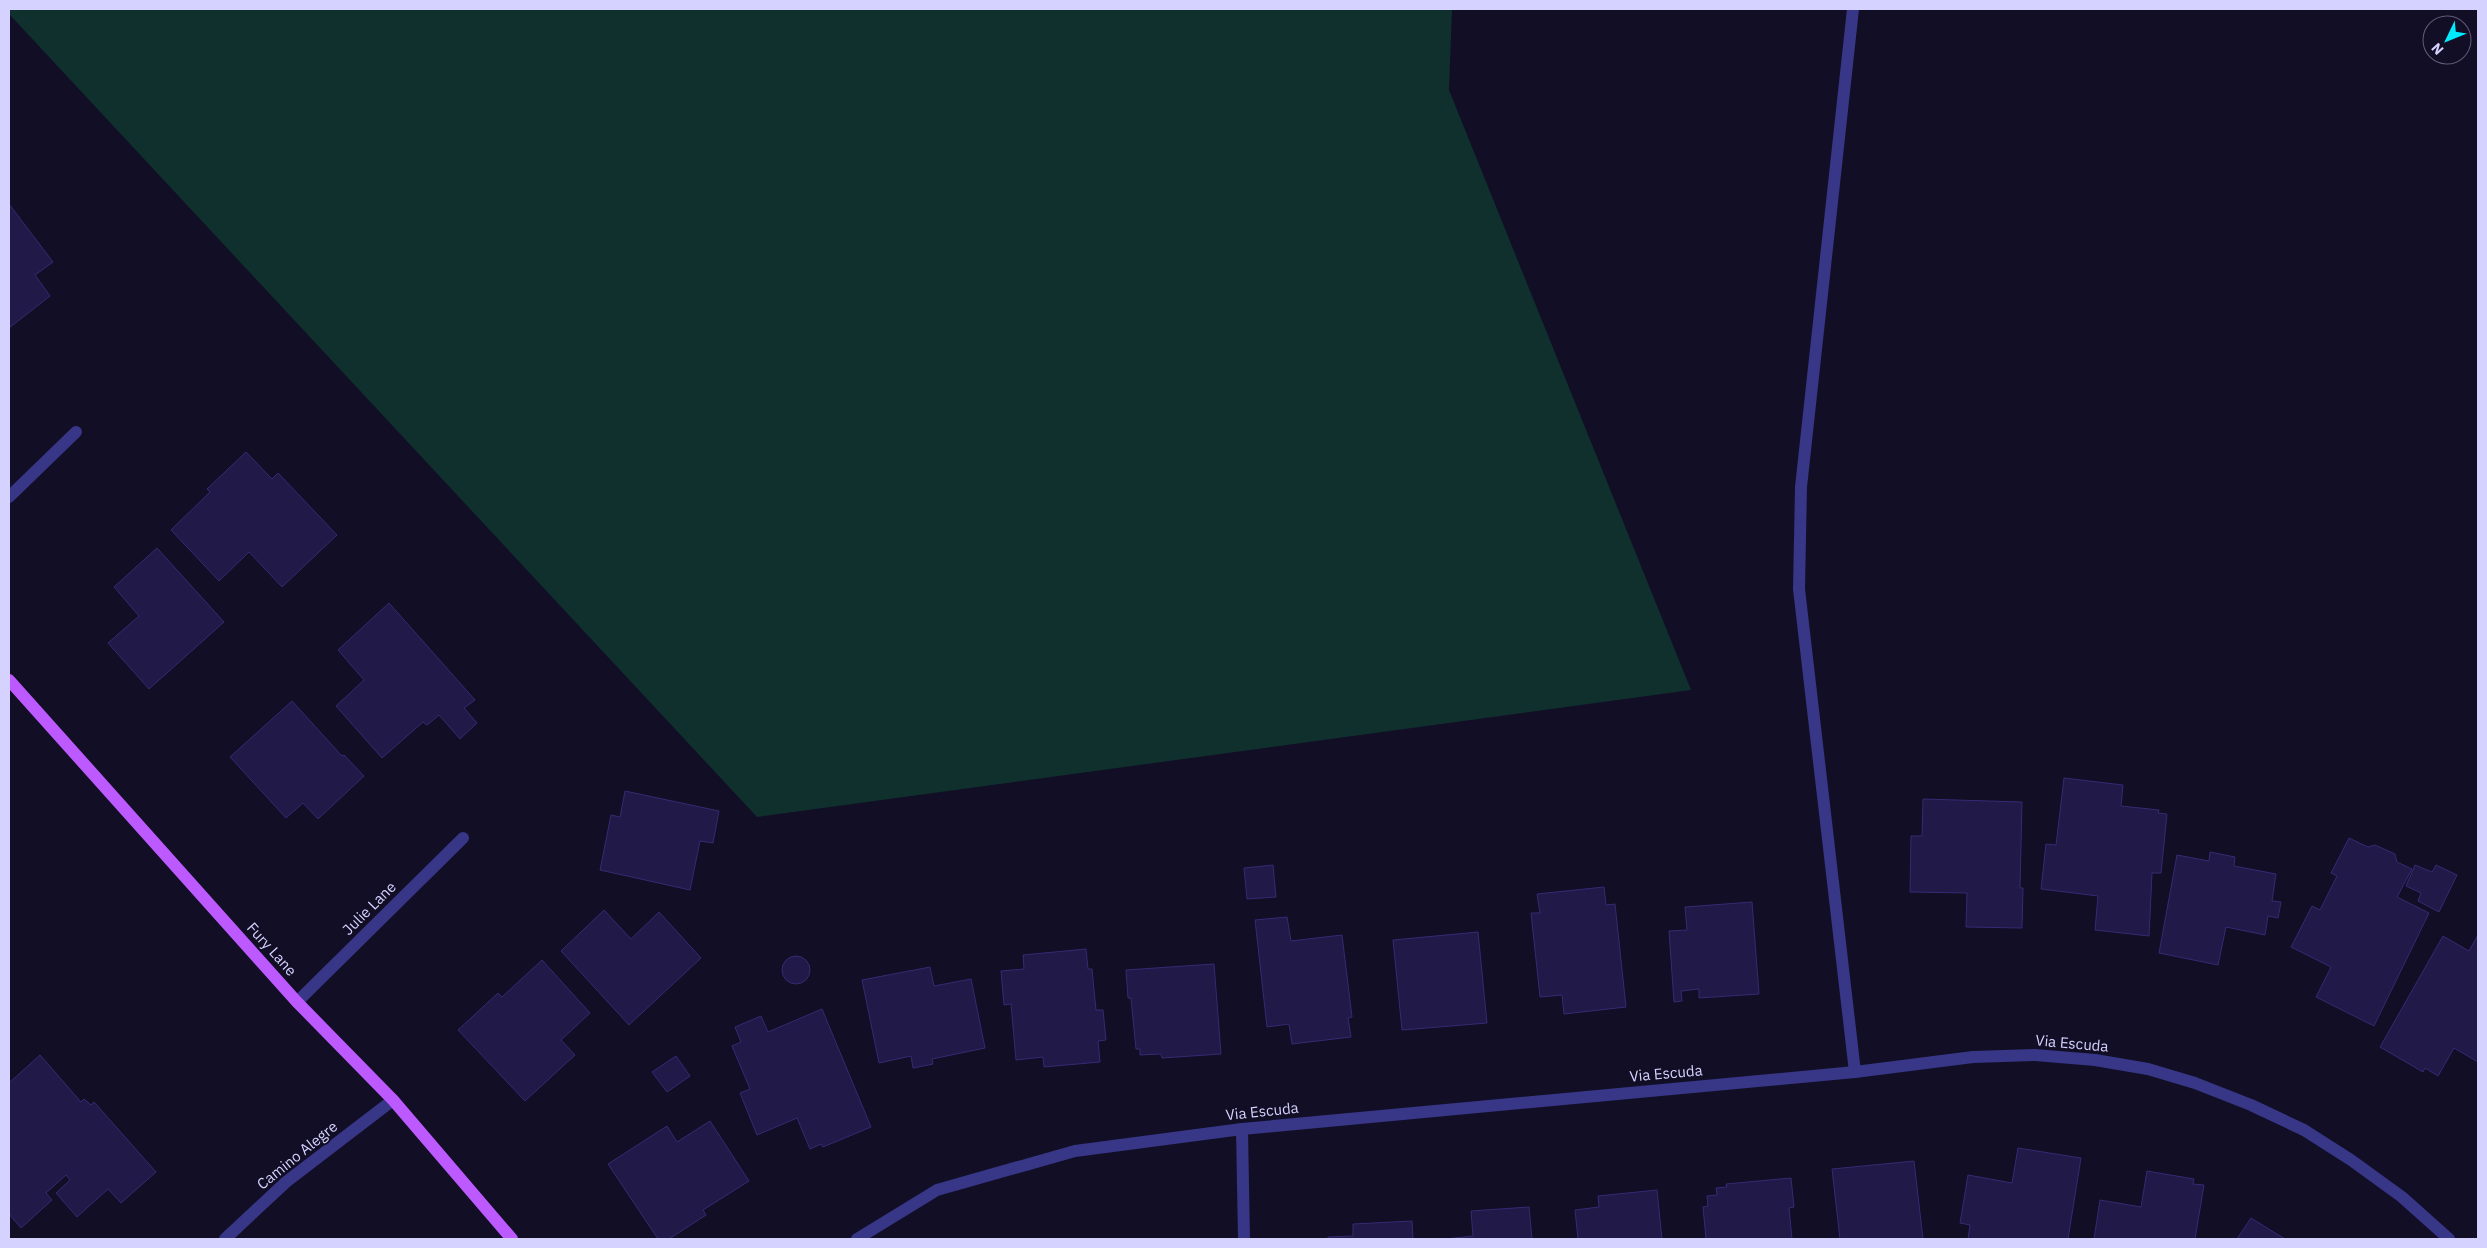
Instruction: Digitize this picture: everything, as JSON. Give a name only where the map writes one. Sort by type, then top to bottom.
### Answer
[{"type":"main road","name":"Fury Lane","points":[[9,680],[298,1002],[393,1100],[512,1239]]},
{"type":"street","points":[[1852,9],[1807,422],[1799,536],[1799,589],[1855,1072]]},
{"type":"street","points":[[9,497],[76,432]]},
{"type":"street","name":"Julie Lane","points":[[298,1002],[462,838]]},
{"type":"street","name":"Via Escuda","points":[[857,1239],[938,1190],[1075,1152],[1242,1129],[1855,1072],[1973,1057],[2035,1056],[2095,1060],[2157,1072],[2195,1083],[2251,1105],[2304,1130],[2402,1197],[2448,1239]]},
{"type":"street","name":"Camino Alegre","points":[[225,1239],[286,1182],[393,1100]]},
{"type":"street","points":[[1242,1129],[1244,1239]]},
{"type":"green space","points":[[9,9],[1452,9],[1449,90],[1691,690],[757,817],[9,14]]},
{"type":"building","points":[[9,204],[53,262],[35,275],[50,296],[9,328]]},
{"type":"building","points":[[246,452],[272,479],[278,473],[337,535],[282,587],[249,552],[219,581],[171,530],[210,492],[207,489]]},
{"type":"building","points":[[157,548],[224,622],[149,689],[108,643],[139,616],[114,587]]},
{"type":"building","points":[[389,603],[475,700],[464,708],[477,723],[460,739],[439,715],[427,725],[423,722],[382,758],[336,706],[364,680],[338,650]]},
{"type":"building","points":[[292,701],[342,756],[344,755],[364,776],[318,819],[303,803],[286,818],[230,757]]},
{"type":"building","points":[[2064,778],[2123,785],[2121,806],[2159,810],[2158,813],[2167,814],[2161,873],[2152,873],[2149,936],[2095,930],[2098,896],[2041,889],[2046,844],[2056,845]]},
{"type":"building","points":[[625,791],[719,811],[713,843],[700,841],[690,890],[600,870],[611,815],[620,817]]},
{"type":"building","points":[[1923,799],[2022,802],[2020,888],[2023,888],[2022,928],[1966,927],[1967,893],[1910,892],[1911,836],[1922,836]]},
{"type":"building","points":[[2349,838],[2368,847],[2375,845],[2395,854],[2397,862],[2412,869],[2397,897],[2429,913],[2374,1026],[2316,997],[2331,967],[2291,947],[2312,906],[2320,910],[2337,876],[2331,873]]},
{"type":"building","points":[[2210,852],[2235,857],[2234,866],[2276,874],[2272,901],[2281,902],[2278,918],[2268,916],[2265,935],[2226,927],[2218,965],[2159,953],[2177,855],[2209,861]]},
{"type":"building","points":[[1273,865],[1276,897],[1247,899],[1244,868]]},
{"type":"building","points":[[2415,865],[2432,872],[2436,865],[2457,875],[2439,912],[2418,901],[2421,893],[2406,886]]},
{"type":"building","points":[[1604,887],[1606,905],[1615,904],[1626,1007],[1564,1014],[1562,995],[1540,997],[1531,913],[1540,913],[1537,894]]},
{"type":"building","points":[[1752,902],[1759,994],[1699,998],[1699,989],[1681,991],[1682,1001],[1674,1002],[1669,931],[1687,930],[1685,907]]},
{"type":"building","points":[[604,910],[631,939],[659,912],[701,958],[629,1025],[561,951]]},
{"type":"building","points":[[1287,917],[1291,941],[1342,935],[1352,1017],[1348,1018],[1351,1037],[1292,1044],[1289,1024],[1267,1027],[1255,920]]},
{"type":"building","points":[[1478,932],[1487,1023],[1402,1030],[1393,940]]},
{"type":"building","points":[[2478,935],[2478,1062],[2454,1048],[2438,1076],[2425,1068],[2423,1072],[2380,1047],[2443,936],[2469,951]]},
{"type":"building","points":[[1086,949],[1088,969],[1092,969],[1096,1010],[1103,1010],[1106,1040],[1098,1041],[1100,1062],[1044,1067],[1043,1057],[1016,1060],[1011,1004],[1004,1005],[1001,971],[1024,969],[1023,955]]},
{"type":"building","points":[[796,956],[806,960],[810,970],[806,980],[796,984],[786,980],[782,970],[786,960]]},
{"type":"building","points":[[542,960],[590,1013],[561,1040],[575,1055],[525,1101],[458,1030],[498,993],[502,997]]},
{"type":"building","points":[[1214,964],[1221,1054],[1162,1058],[1161,1054],[1140,1055],[1140,1049],[1136,1049],[1131,998],[1128,998],[1126,970]]},
{"type":"building","points":[[930,967],[934,986],[971,979],[985,1048],[932,1059],[933,1064],[913,1068],[911,1056],[879,1063],[862,980]]},
{"type":"building","points":[[822,1009],[871,1127],[823,1147],[821,1144],[810,1149],[797,1118],[757,1135],[740,1093],[750,1089],[732,1046],[741,1042],[735,1027],[761,1016],[768,1032]]},
{"type":"building","points":[[40,1055],[81,1102],[84,1099],[91,1105],[94,1102],[156,1172],[121,1203],[108,1189],[77,1217],[56,1193],[70,1180],[66,1175],[46,1193],[52,1200],[21,1228],[9,1214],[9,1083]]},
{"type":"building","points":[[676,1056],[690,1076],[667,1092],[652,1072]]},
{"type":"building","points":[[710,1121],[749,1181],[703,1210],[706,1215],[669,1239],[658,1239],[608,1164],[667,1126],[677,1142]]},
{"type":"building","points":[[2018,1148],[2081,1158],[2068,1239],[1968,1239],[1970,1225],[1960,1223],[1968,1175],[2012,1183]]},
{"type":"building","points":[[1914,1161],[1923,1239],[1840,1239],[1832,1169]]},
{"type":"building","points":[[2147,1171],[2194,1179],[2193,1184],[2204,1185],[2195,1239],[2094,1239],[2100,1200],[2141,1207]]},
{"type":"building","points":[[1791,1178],[1794,1207],[1789,1208],[1792,1239],[1706,1239],[1703,1207],[1708,1206],[1707,1196],[1717,1195],[1716,1188],[1727,1187],[1726,1184]]},
{"type":"building","points":[[1657,1190],[1662,1239],[1578,1239],[1575,1210],[1599,1207],[1598,1196]]},
{"type":"building","points":[[1529,1207],[1532,1239],[1446,1239],[1473,1236],[1471,1211]]},
{"type":"building","points":[[2251,1218],[2285,1239],[2237,1239]]},
{"type":"building","points":[[1412,1221],[1413,1239],[1328,1239],[1328,1237],[1353,1236],[1353,1224]]}]
